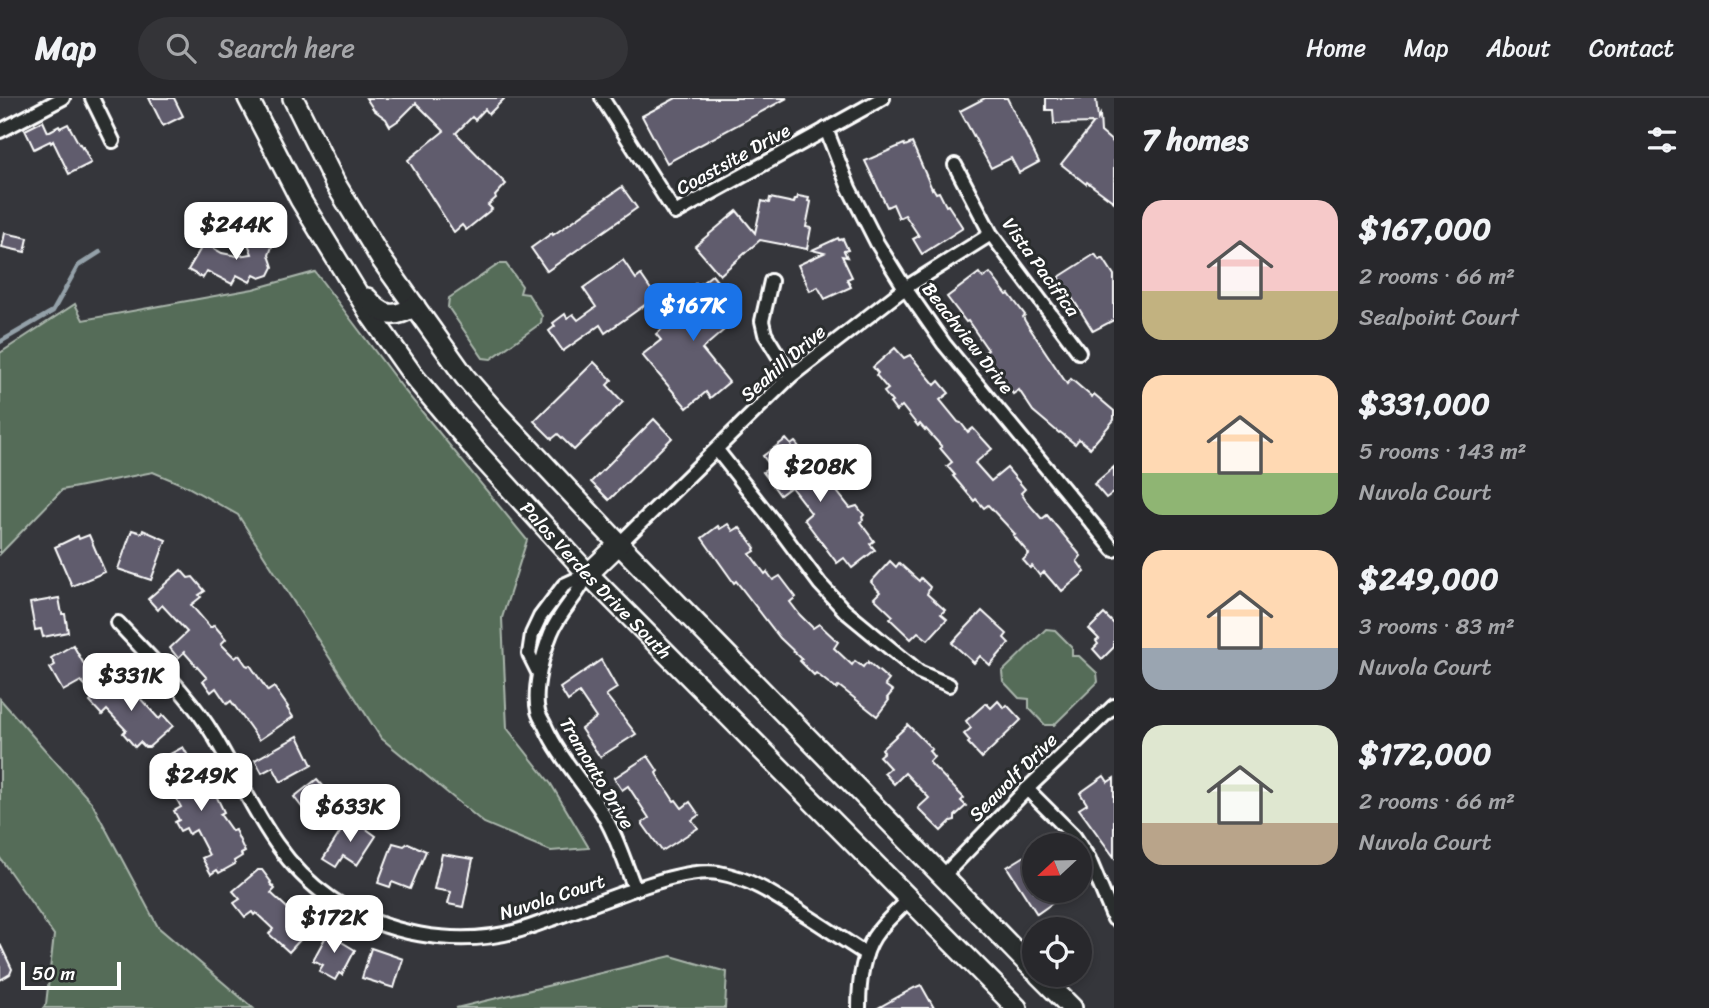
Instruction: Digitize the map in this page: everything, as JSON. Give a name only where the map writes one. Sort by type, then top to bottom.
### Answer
[{"type":"main road","name":"Palos Verdes Drive South","points":[[248,98],[300,199],[372,317],[415,378],[477,452],[588,574],[1017,1008]]},
{"type":"main road","points":[[293,98],[335,183],[381,259],[465,377],[619,544],[1022,958]]},
{"type":"main road","points":[[327,244],[369,302],[383,313],[402,314],[415,306]]},
{"type":"main road","points":[[588,574],[619,544]]},
{"type":"main road","points":[[1051,987],[1072,1008]]},
{"type":"street","points":[[0,131],[63,98]]},
{"type":"street","points":[[92,98],[113,141]]},
{"type":"street","name":"Coastsite Drive","points":[[602,98],[674,213],[883,98]]},
{"type":"street","name":"Beachview Drive","points":[[826,129],[849,188],[877,243],[905,288],[944,344],[1114,550]]},
{"type":"street","name":"Vista Pacifica","points":[[955,165],[990,234],[1079,352]]},
{"type":"street","name":"Seahill Drive","points":[[619,544],[791,376],[905,288],[990,234]]},
{"type":"street","points":[[771,281],[762,321],[765,334],[791,376]]},
{"type":"street","points":[[717,450],[820,584],[845,611],[919,672],[949,685]]},
{"type":"street","name":"Tramonto Drive","points":[[588,574],[564,585],[540,617],[532,634],[528,654],[539,674],[538,712],[547,732],[600,808],[616,839],[635,889]]},
{"type":"street","name":"Nuvola Court","points":[[118,623],[202,717],[267,832],[284,854],[328,897],[352,912],[397,930],[460,938],[489,937],[517,931],[664,879],[715,873],[760,886],[866,954]]},
{"type":"street","name":"Seawolf Drive","points":[[942,877],[1027,789],[1114,706]]},
{"type":"street","points":[[1027,789],[1074,836],[1089,859],[1114,919]]},
{"type":"street","points":[[859,1008],[866,954],[875,936],[909,899]]},
{"type":"green space","points":[[499,264],[506,264],[522,286],[520,293],[528,294],[542,316],[541,323],[491,359],[483,358],[448,307],[449,298]]},
{"type":"green space","points":[[315,272],[405,391],[527,540],[502,618],[507,728],[551,784],[589,848],[551,851],[484,823],[381,738],[238,515],[186,486],[153,472],[62,490],[0,554],[0,353],[75,304],[83,320],[253,289]]},
{"type":"green space","points":[[1046,629],[1055,630],[1072,647],[1072,656],[1079,656],[1097,673],[1098,682],[1054,725],[1045,725],[1029,708],[1029,699],[1019,698],[1003,681],[1002,672]]},
{"type":"green space","points":[[0,699],[92,803],[158,927],[253,1008],[43,1008],[46,1004],[54,935],[0,858]]},
{"type":"green space","points":[[671,956],[727,972],[725,1008],[456,1008]]},
{"type":"building","points":[[149,98],[174,98],[183,116],[163,126]]},
{"type":"building","points":[[366,98],[505,98],[489,114],[485,109],[475,120],[472,117],[456,133],[506,184],[488,205],[492,209],[466,230],[462,225],[454,232],[408,160],[444,131],[416,103],[390,126]]},
{"type":"building","points":[[676,98],[787,98],[667,163],[642,116]]},
{"type":"building","points":[[985,98],[1007,98],[1039,162],[1019,173],[1011,158],[991,168],[960,111]]},
{"type":"building","points":[[1046,98],[1096,98],[1101,132],[1114,143],[1114,202],[1061,164],[1094,123],[1054,124],[1053,110],[1046,110]]},
{"type":"building","points":[[43,121],[48,132],[68,124],[91,163],[69,174],[53,141],[34,149],[25,130]]},
{"type":"building","points":[[912,143],[932,189],[936,193],[939,192],[963,228],[922,254],[913,239],[919,236],[905,215],[899,218],[893,204],[887,207],[865,161]]},
{"type":"building","points":[[622,187],[637,208],[547,271],[531,248]]},
{"type":"building","points":[[798,196],[809,198],[808,201],[811,202],[806,227],[811,228],[807,249],[760,240],[720,275],[695,246],[737,211],[755,233],[762,201],[769,203],[770,198],[794,203]]},
{"type":"building","points":[[5,233],[28,238],[25,252],[2,247]]},
{"type":"building","points":[[266,235],[273,237],[274,241],[269,255],[273,267],[269,275],[260,278],[254,275],[250,282],[237,275],[232,284],[207,271],[203,278],[188,270],[204,243],[222,253],[237,256],[252,254],[247,241]]},
{"type":"building","points":[[838,238],[843,239],[848,250],[844,251],[847,257],[842,256],[852,277],[847,279],[851,287],[825,299],[818,287],[810,291],[798,265],[824,253],[812,250]]},
{"type":"building","points":[[1095,254],[1099,260],[1103,258],[1114,275],[1114,320],[1093,331],[1059,277]]},
{"type":"building","points":[[623,260],[636,279],[641,275],[656,297],[605,333],[600,325],[563,351],[549,331],[555,326],[553,323],[565,314],[567,318],[573,314],[578,320],[596,307],[583,288]]},
{"type":"building","points":[[979,273],[983,278],[990,273],[1007,295],[1009,294],[1067,384],[1071,379],[1114,411],[1114,420],[1090,448],[1079,439],[1075,444],[1059,433],[1033,411],[1019,390],[1013,394],[985,352],[988,350],[947,297]]},
{"type":"building","points":[[712,275],[735,303],[730,309],[736,316],[729,322],[731,324],[702,349],[729,382],[710,398],[706,392],[687,408],[642,355],[661,340],[656,334],[689,306],[680,296]]},
{"type":"building","points":[[895,348],[904,358],[910,355],[935,385],[939,381],[949,393],[940,400],[968,432],[973,428],[992,449],[975,463],[991,481],[1007,468],[1025,489],[1021,493],[1027,502],[1042,519],[1047,515],[1081,556],[1077,561],[1085,572],[1062,591],[1044,572],[1040,576],[1023,560],[1029,554],[1013,535],[1015,534],[988,505],[984,508],[976,499],[974,501],[953,476],[955,475],[947,466],[952,462],[926,429],[920,424],[918,426],[902,406],[896,411],[890,403],[892,402],[884,392],[888,389],[873,367]]},
{"type":"building","points":[[594,362],[612,380],[607,385],[623,402],[574,450],[558,434],[552,439],[534,421]]},
{"type":"building","points":[[654,419],[672,438],[609,500],[591,482]]},
{"type":"building","points":[[786,439],[791,445],[795,442],[810,461],[817,459],[824,468],[820,475],[832,491],[835,489],[850,508],[857,506],[864,515],[860,522],[874,541],[870,544],[875,550],[852,568],[844,558],[837,563],[804,519],[811,513],[791,487],[780,495],[763,472],[771,467],[763,456]]},
{"type":"building","points":[[1114,467],[1114,492],[1106,498],[1094,484]]},
{"type":"building","points":[[728,524],[733,531],[740,528],[755,548],[750,554],[765,574],[767,572],[773,580],[780,576],[796,597],[790,602],[813,628],[819,624],[838,642],[834,648],[852,665],[855,661],[863,667],[868,662],[889,680],[885,685],[893,691],[877,716],[839,686],[836,689],[816,673],[814,675],[780,638],[736,581],[734,583],[702,538],[718,526],[720,529]]},
{"type":"building","points":[[132,530],[142,533],[143,530],[166,540],[151,580],[118,569]]},
{"type":"building","points":[[89,535],[105,572],[72,586],[55,547],[78,536],[79,539]]},
{"type":"building","points":[[890,561],[896,567],[899,563],[919,581],[921,578],[930,587],[927,594],[945,610],[941,614],[947,619],[928,640],[918,632],[911,639],[890,619],[893,616],[874,598],[880,592],[871,582]]},
{"type":"building","points":[[181,570],[188,578],[193,577],[205,591],[191,605],[210,627],[214,625],[226,639],[221,644],[235,658],[239,655],[246,665],[250,665],[268,691],[274,687],[293,717],[259,740],[231,701],[227,704],[216,688],[211,692],[203,681],[207,678],[184,652],[178,658],[170,648],[187,632],[162,605],[158,610],[148,599]]},
{"type":"building","points":[[59,598],[68,632],[43,637],[41,629],[35,630],[30,603]]},
{"type":"building","points":[[982,611],[1007,634],[1004,638],[1009,643],[990,665],[980,656],[974,663],[952,643]]},
{"type":"building","points":[[1104,614],[1114,624],[1114,647],[1102,659],[1093,649],[1099,639],[1089,629]]},
{"type":"building","points":[[73,645],[89,673],[88,688],[81,681],[63,691],[50,668],[55,665],[51,658]]},
{"type":"building","points":[[601,660],[617,688],[606,695],[636,734],[600,757],[581,729],[596,718],[579,693],[568,701],[560,688]]},
{"type":"building","points":[[116,677],[120,682],[127,681],[140,693],[137,695],[159,719],[163,715],[173,726],[149,747],[140,742],[135,747],[123,733],[126,730],[107,710],[102,715],[90,702],[101,686],[104,689]]},
{"type":"building","points":[[998,701],[1004,708],[1007,705],[1021,720],[982,758],[968,743],[970,741],[964,734],[971,728],[966,721],[985,704],[991,708]]},
{"type":"building","points":[[908,725],[932,749],[929,751],[934,757],[929,762],[964,798],[961,801],[966,806],[955,816],[955,820],[941,831],[918,808],[929,798],[905,773],[894,784],[884,773],[890,768],[879,756],[884,752],[882,749]]},
{"type":"building","points":[[298,736],[312,765],[281,782],[273,767],[262,773],[255,760]]},
{"type":"building","points":[[183,747],[199,775],[195,798],[213,789],[224,812],[220,814],[232,831],[235,830],[245,852],[234,861],[235,864],[219,873],[217,870],[211,874],[202,858],[209,855],[196,830],[189,834],[186,828],[180,831],[175,822],[179,820],[174,811],[181,807],[160,768],[165,766],[161,759]]},
{"type":"building","points":[[648,756],[674,801],[682,808],[690,802],[699,815],[692,820],[698,828],[662,851],[642,823],[649,818],[628,786],[622,790],[614,778]]},
{"type":"building","points":[[1104,776],[1108,782],[1114,778],[1114,857],[1079,809],[1087,804],[1080,793]]},
{"type":"building","points":[[317,779],[340,801],[317,820],[315,817],[311,819],[294,797]]},
{"type":"building","points":[[350,817],[376,836],[357,865],[343,856],[336,867],[323,859]]},
{"type":"building","points":[[393,843],[404,846],[408,843],[426,851],[410,889],[392,882],[390,887],[378,883]]},
{"type":"building","points":[[442,854],[473,859],[463,907],[448,904],[451,892],[434,889]]},
{"type":"building","points":[[1022,858],[1022,890],[1007,867]]},
{"type":"building","points":[[258,870],[262,870],[275,889],[271,893],[310,929],[289,952],[269,934],[273,929],[256,913],[254,915],[252,912],[245,917],[234,903],[240,899],[233,891]]},
{"type":"building","points":[[1030,903],[1053,903],[1037,914]]},
{"type":"building","points":[[330,929],[343,936],[340,941],[355,950],[342,975],[339,973],[335,980],[319,971],[323,965],[313,960]]},
{"type":"building","points":[[0,944],[12,969],[10,974],[0,980]]},
{"type":"building","points":[[371,948],[403,959],[394,988],[362,978]]},
{"type":"building","points":[[921,985],[934,1008],[878,1008],[914,988]]},
{"type":"waterway","points":[[0,342],[53,311],[78,266],[100,252]]}]
